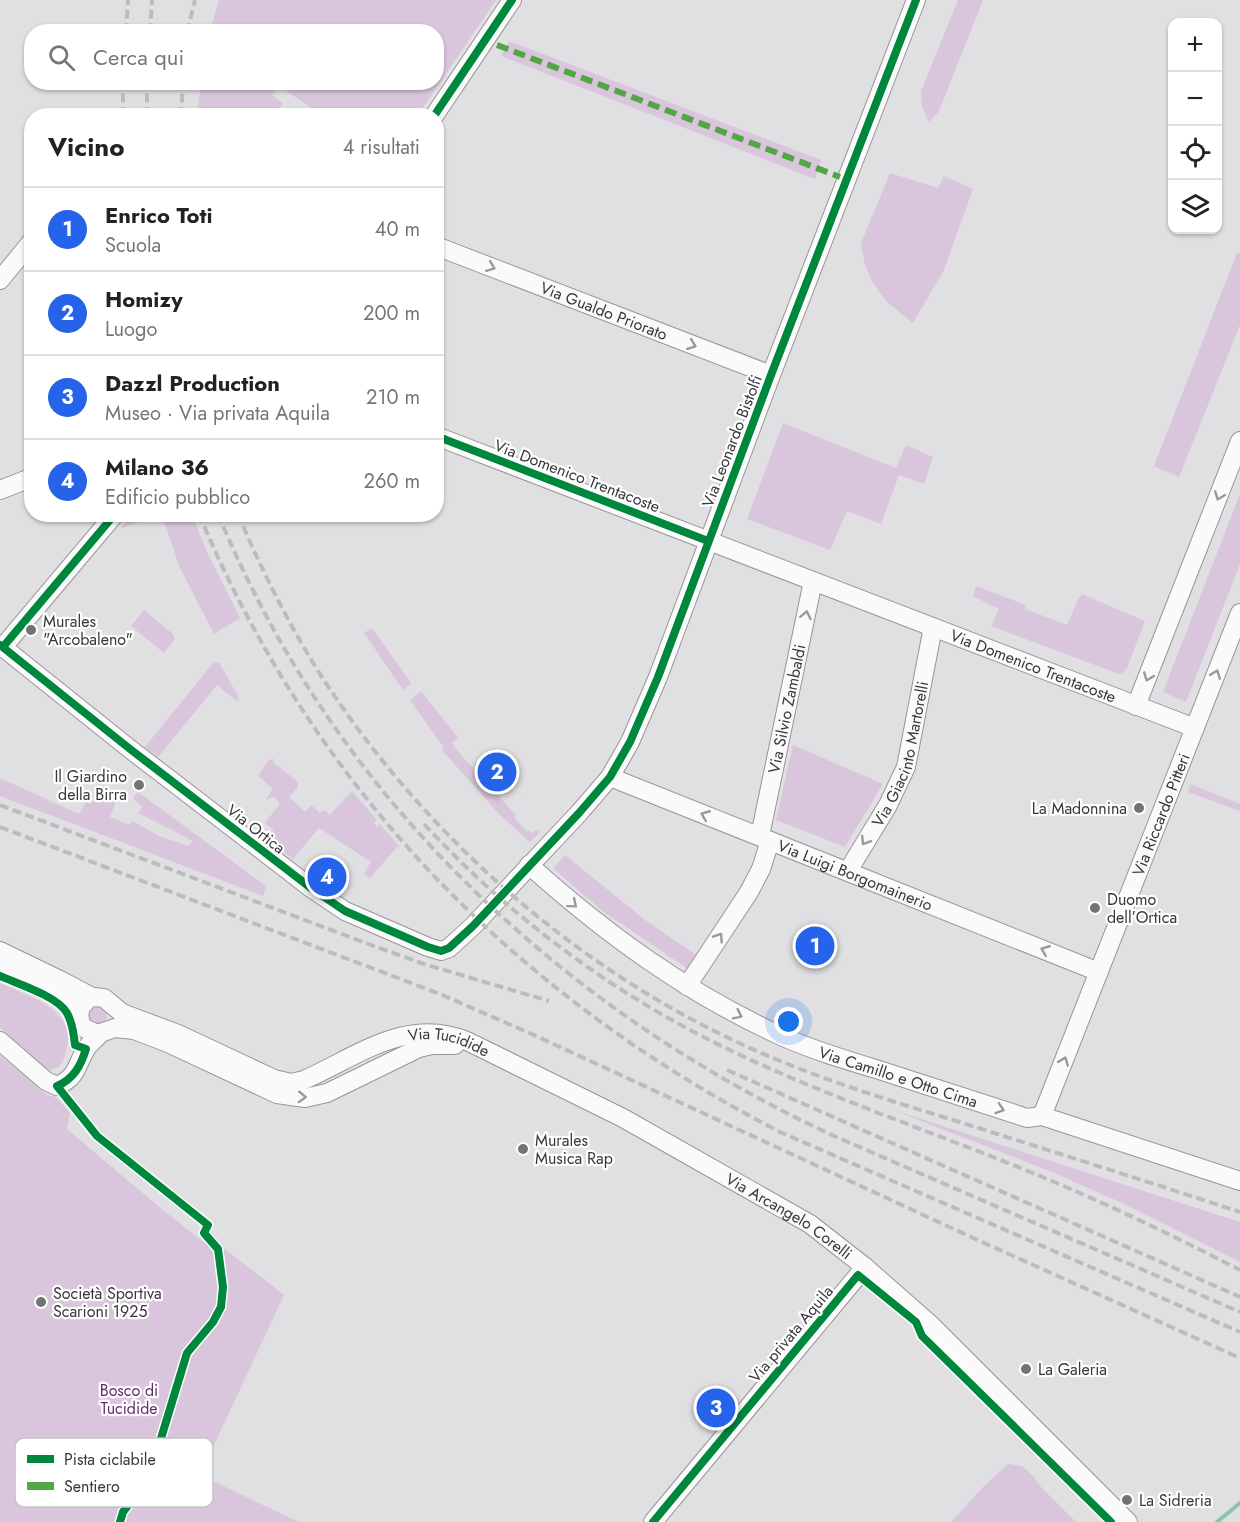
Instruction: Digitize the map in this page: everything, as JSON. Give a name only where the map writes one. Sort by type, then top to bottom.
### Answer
[{"type":"street","points":[[439,108],[512,0]]},
{"type":"street","name":"Via Leonardo Bistolfi","points":[[529,865],[610,777],[643,714],[916,0]]},
{"type":"street","name":"Via Gualdo Priorato","points":[[444,249],[771,375]]},
{"type":"street","points":[[0,280],[24,251]]},
{"type":"street","name":"Via Domenico Trentacoste","points":[[444,439],[1195,728]]},
{"type":"street","points":[[1136,706],[1240,441]]},
{"type":"street","points":[[0,490],[24,481]]},
{"type":"street","points":[[1,646],[108,522]]},
{"type":"street","name":"Via Silvio Zambaldi","points":[[687,986],[749,892],[761,869],[813,581]]},
{"type":"street","name":"Via Riccardo Pitteri","points":[[1042,1116],[1240,613]]},
{"type":"street","name":"Via Giacinto Martorelli","points":[[848,871],[895,792],[906,767],[933,627]]},
{"type":"street","name":"Via Ortica","points":[[1,646],[130,749],[311,888],[345,910],[428,947],[441,951],[455,944],[529,865]]},
{"type":"street","name":"Via Luigi Borgomainerio","points":[[610,777],[1099,972]]},
{"type":"street","name":"Via Camillo e Otto Cima","points":[[529,865],[607,931],[687,986],[727,1010],[783,1037],[1027,1118],[1042,1116],[1240,1181]]},
{"type":"street","name":"Via Tucidide","points":[[0,951],[92,998],[106,998],[127,1016],[178,1034],[283,1082],[304,1080],[385,1041],[403,1036],[428,1032],[459,1038],[482,1049]]},
{"type":"street","points":[[0,966],[54,991],[67,1000],[93,1027]]},
{"type":"street","points":[[0,1041],[46,1081],[57,1086],[73,1076],[81,1062],[93,1027],[82,1004],[92,998]]},
{"type":"street","points":[[93,1027],[116,1019],[115,1008]]},
{"type":"street","name":"Via Tucidide","points":[[93,1027],[125,1028],[146,1034],[277,1094],[296,1097],[317,1097],[419,1048],[457,1045],[482,1049]]},
{"type":"street","name":"Via Arcangelo Corelli","points":[[482,1049],[614,1113],[790,1211],[861,1271],[931,1325],[1128,1522]]},
{"type":"street","points":[[364,1075],[358,1060],[365,1051],[377,1051],[386,1064]]},
{"type":"street","name":"Via privata Aquila","points":[[653,1522],[861,1271]]},
{"type":"green space","points":[[219,0],[496,0],[444,77],[444,24],[212,24]]},
{"type":"green space","points":[[958,0],[983,0],[939,111],[929,122],[922,106],[921,91]]},
{"type":"green space","points":[[509,41],[821,160],[815,179],[501,56]]},
{"type":"green space","points":[[200,90],[276,90],[272,95],[283,104],[279,108],[198,108]]},
{"type":"green space","points":[[285,90],[435,90],[423,108],[312,108]]},
{"type":"green space","points":[[890,173],[938,188],[944,176],[973,189],[944,270],[913,323],[887,302],[873,283],[865,265],[861,243]]},
{"type":"green space","points":[[1237,253],[1240,254],[1240,325],[1179,477],[1154,466]]},
{"type":"green space","points":[[783,423],[896,468],[906,445],[933,457],[924,484],[899,475],[881,524],[847,511],[830,550],[747,519]]},
{"type":"green space","points":[[1240,494],[1240,564],[1186,702],[1163,692]]},
{"type":"green space","points":[[126,522],[138,522],[120,529]]},
{"type":"green space","points":[[164,522],[195,522],[240,618],[214,634],[179,566]]},
{"type":"green space","points":[[976,586],[1026,605],[1025,609],[1067,625],[1082,594],[1145,621],[1127,668],[1119,674],[991,626],[999,609],[973,596]]},
{"type":"green space","points":[[144,610],[173,634],[175,639],[164,653],[131,626]]},
{"type":"green space","points":[[372,628],[411,683],[403,690],[364,633]]},
{"type":"green space","points":[[214,662],[219,662],[239,698],[237,701],[217,685],[158,757],[145,747]]},
{"type":"green space","points":[[421,691],[458,738],[452,743],[460,754],[516,815],[514,817],[527,832],[529,830],[532,834],[536,830],[540,832],[530,842],[499,814],[442,750],[444,748],[410,700]]},
{"type":"green space","points":[[793,745],[883,784],[845,847],[776,820]]},
{"type":"green space","points":[[273,758],[274,763],[298,782],[298,787],[289,797],[305,812],[311,805],[320,813],[324,810],[330,815],[352,791],[377,820],[374,823],[377,827],[380,824],[400,847],[397,847],[370,878],[364,874],[371,862],[319,828],[293,859],[265,837],[274,830],[265,823],[279,802],[274,797],[265,800],[273,789],[258,776],[268,761]]},
{"type":"green space","points":[[0,778],[79,814],[86,802],[90,804],[101,801],[104,796],[116,801],[110,817],[130,825],[132,821],[159,836],[189,846],[193,841],[138,813],[142,807],[133,798],[138,792],[266,886],[263,896],[0,796]]},
{"type":"green space","points":[[1190,784],[1240,804],[1240,811],[1188,792]]},
{"type":"green space","points":[[565,855],[645,920],[698,956],[688,969],[604,912],[555,870],[554,867]]},
{"type":"green space","points":[[0,983],[50,1007],[66,1026],[68,1039],[64,1058],[58,1067],[50,1070],[45,1067],[0,1028]]},
{"type":"green space","points":[[94,1006],[102,1006],[107,1011],[105,1022],[94,1024],[89,1019],[89,1011]]},
{"type":"green space","name":"Bosco di Tucidide","points":[[0,1055],[47,1095],[56,1097],[70,1113],[67,1129],[158,1206],[206,1244],[211,1238],[284,1295],[213,1447],[213,1438],[15,1438],[15,1507],[213,1507],[213,1481],[299,1522],[0,1522]]},
{"type":"green space","points":[[893,1110],[1240,1222],[1240,1262],[1122,1203],[1052,1172]]},
{"type":"green space","points":[[1008,1464],[1022,1466],[1076,1522],[951,1522]]},
{"type":"waterway","points":[[1217,1522],[1240,1503]]},
{"type":"railway","points":[[126,24],[128,0]]},
{"type":"railway","points":[[150,24],[152,0]]},
{"type":"railway","points":[[189,24],[195,0]]},
{"type":"railway","points":[[123,90],[123,108]]},
{"type":"railway","points":[[147,90],[147,108]]},
{"type":"railway","points":[[181,108],[183,90]]},
{"type":"railway","points":[[203,522],[246,614],[301,708],[364,795],[434,876],[510,949],[594,1017],[684,1078],[780,1132],[1240,1332]]},
{"type":"railway","points":[[221,522],[275,632],[325,714],[383,791],[446,862],[515,928],[589,989],[667,1044],[749,1093],[834,1136],[1240,1312]]},
{"type":"railway","points":[[242,522],[297,635],[320,674],[362,735],[409,792],[460,847],[515,898],[573,944],[635,986],[699,1023],[790,1065],[865,1092],[1240,1212]]},
{"type":"railway","points":[[0,805],[424,964],[549,1001]]},
{"type":"railway","points":[[424,824],[482,882],[543,934],[609,982],[679,1024],[719,1045],[802,1082],[1071,1189],[1240,1270]]},
{"type":"railway","points":[[0,827],[440,994],[1240,1358]]},
{"type":"railway","points":[[727,1070],[1240,1297]]},
{"type":"marked path","points":[[497,45],[840,177]]},
{"type":"cycle path","points":[[439,108],[512,0]]},
{"type":"cycle path","points":[[0,645],[130,749],[311,888],[345,911],[428,947],[441,951],[449,948],[473,926],[579,813],[610,777],[630,742],[658,677],[771,375],[916,0]]},
{"type":"cycle path","points":[[444,439],[708,541]]},
{"type":"cycle path","points":[[3,647],[108,522]]},
{"type":"cycle path","points":[[0,976],[46,996],[67,1013],[75,1045],[86,1049],[76,1071],[68,1080],[57,1086],[97,1136],[208,1225],[204,1233],[218,1249],[223,1287],[221,1307],[213,1322],[187,1353],[161,1438]]},
{"type":"cycle path","points":[[653,1522],[858,1275],[916,1322],[922,1336],[1111,1522]]},
{"type":"cycle path","points":[[120,1522],[127,1507]]},
{"type":"place","name":"Murales \"Arcobaleno\"","points":[[31,630]]},
{"type":"place","name":"Homizy","points":[[497,772]]},
{"type":"place","name":"Il Giardino della Birra","points":[[139,785]]},
{"type":"place","name":"La Madonnina","points":[[1139,808]]},
{"type":"place","name":"Milano 36","points":[[327,877]]},
{"type":"place","name":"Duomo dell’Ortica","points":[[1095,908]]},
{"type":"place","name":"Enrico Toti","points":[[815,946]]},
{"type":"place","name":"Murales Musica Rap","points":[[523,1149]]},
{"type":"place","name":"Società Sportiva Scarioni 1925","points":[[41,1302]]},
{"type":"place","name":"La Galeria","points":[[1026,1369]]},
{"type":"place","name":"Dazzl Production","points":[[716,1408]]},
{"type":"place","name":"La Sidreria","points":[[1127,1500]]}]
